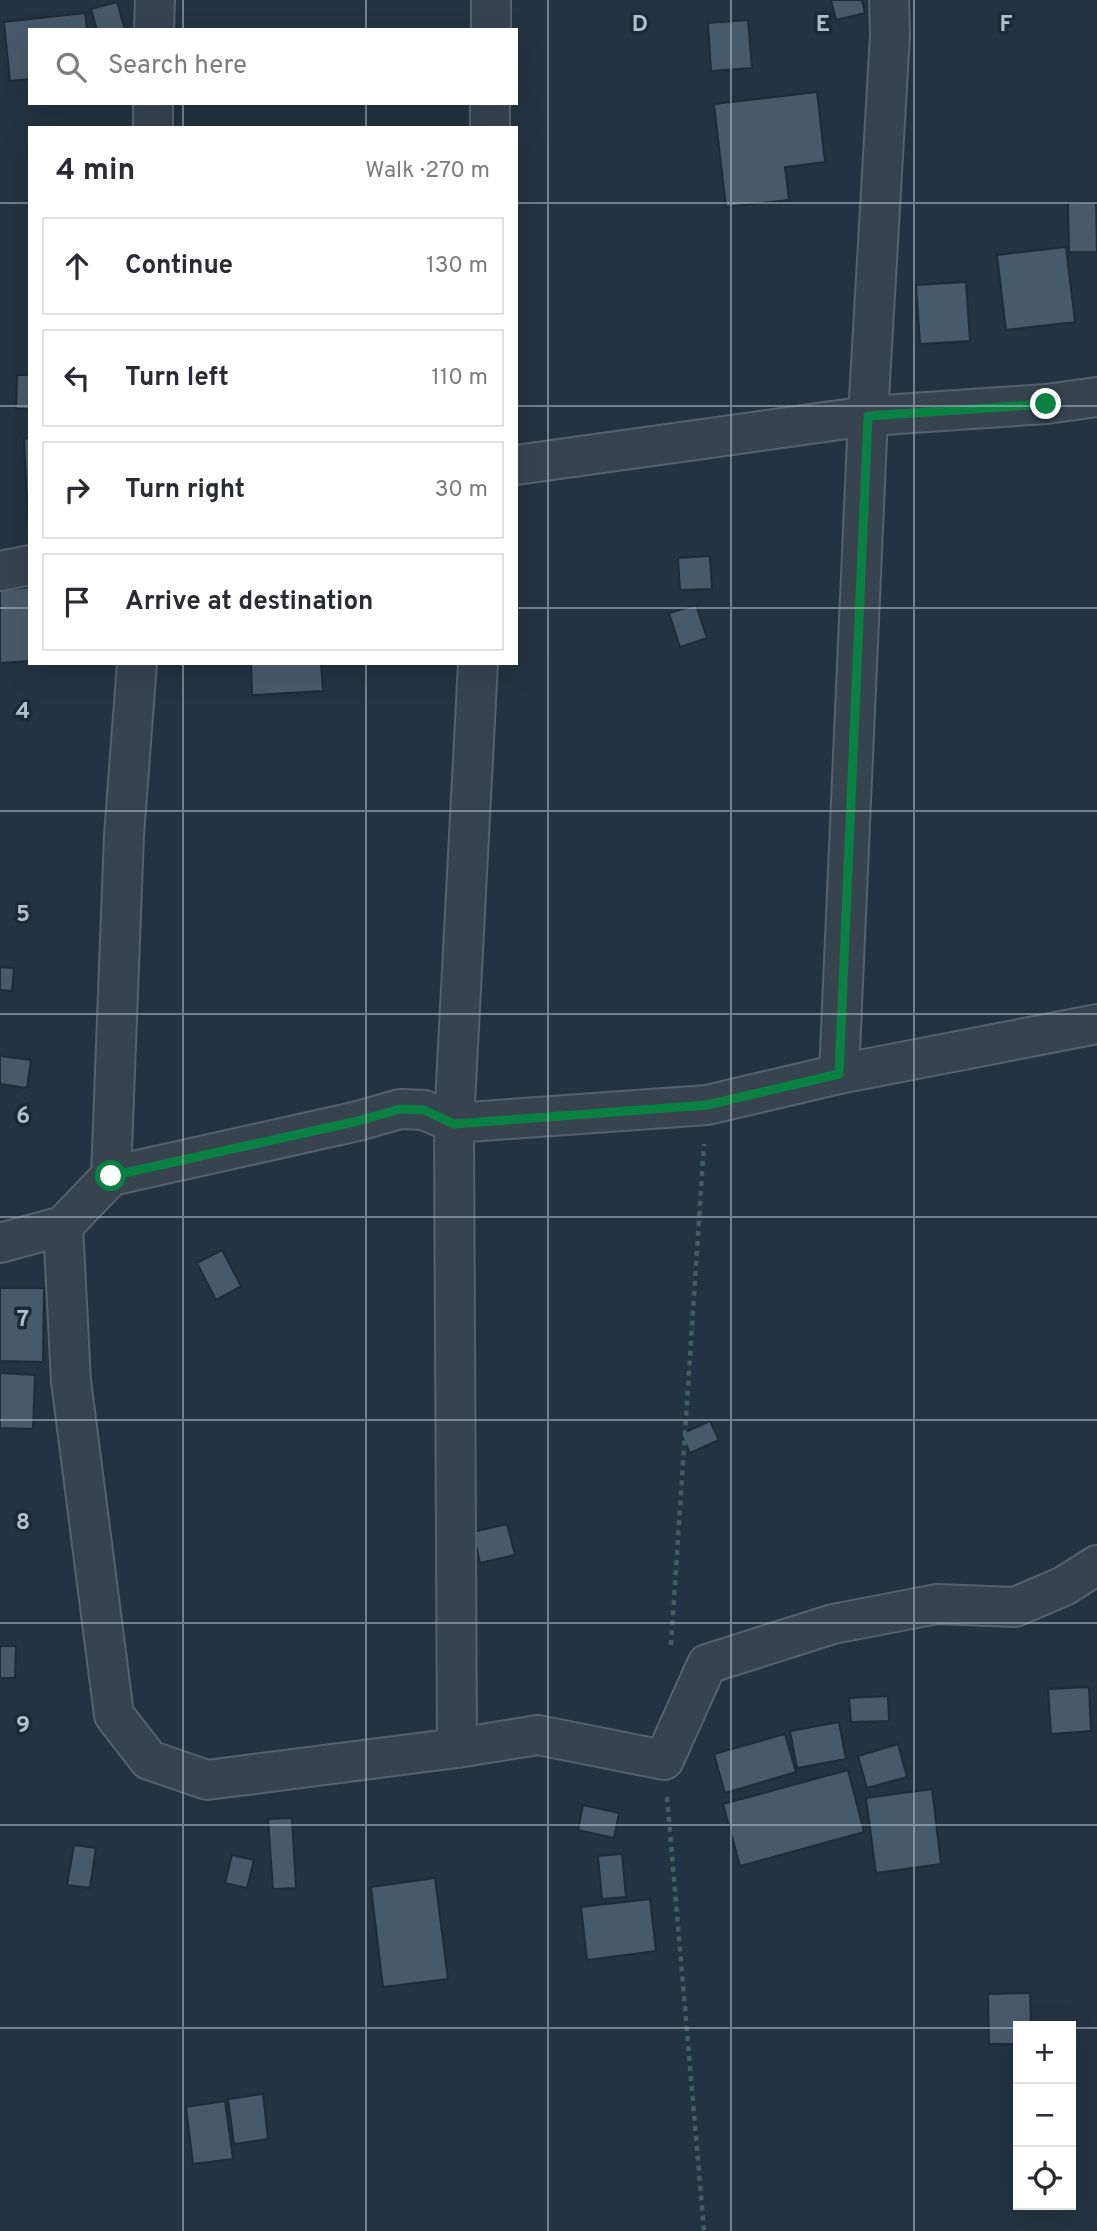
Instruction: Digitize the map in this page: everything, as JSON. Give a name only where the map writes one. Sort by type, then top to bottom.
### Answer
[{"type":"street","points":[[154,28],[155,0]]},
{"type":"street","points":[[491,0],[491,28]]},
{"type":"street","points":[[839,1074],[868,416],[890,35],[889,0]]},
{"type":"street","points":[[153,105],[153,126]]},
{"type":"street","points":[[490,105],[490,126]]},
{"type":"street","points":[[518,465],[868,416],[1046,404],[1097,397]]},
{"type":"street","points":[[0,571],[28,565]]},
{"type":"street","points":[[111,1176],[124,835],[137,665]]},
{"type":"street","points":[[457,1748],[454,1124],[478,665]]},
{"type":"street","points":[[0,1243],[63,1226],[111,1176],[358,1121],[400,1109],[424,1110],[454,1124],[707,1105],[839,1074],[1097,1024]]},
{"type":"street","points":[[63,1226],[71,1381],[114,1715],[149,1760],[207,1780],[538,1735],[664,1760],[707,1664],[832,1624],[937,1604],[1015,1607],[1065,1586],[1097,1565]]},
{"type":"building","points":[[831,0],[862,0],[865,13],[836,20]]},
{"type":"building","points":[[117,2],[124,28],[96,28],[91,9]]},
{"type":"building","points":[[85,13],[87,28],[28,28],[28,79],[10,81],[4,22]]},
{"type":"building","points":[[748,20],[752,68],[711,71],[708,23]]},
{"type":"building","points":[[817,92],[825,162],[785,167],[789,200],[726,207],[714,104]]},
{"type":"building","points":[[1096,202],[1097,252],[1069,252],[1068,203]]},
{"type":"building","points":[[1066,247],[1075,322],[1006,330],[997,255]]},
{"type":"building","points":[[966,282],[970,341],[920,344],[916,285]]},
{"type":"building","points":[[17,375],[28,375],[28,409],[16,409]]},
{"type":"building","points":[[28,438],[28,522],[24,439]]},
{"type":"building","points":[[710,556],[712,589],[680,590],[678,558]]},
{"type":"building","points":[[28,587],[28,661],[0,663],[0,590]]},
{"type":"building","points":[[696,605],[707,638],[680,647],[669,613]]},
{"type":"building","points":[[251,665],[321,665],[323,691],[252,695]]},
{"type":"building","points":[[0,967],[14,968],[12,991],[0,990]]},
{"type":"building","points":[[0,1056],[31,1060],[27,1088],[0,1084]]},
{"type":"building","points":[[222,1250],[241,1286],[216,1300],[197,1263]]},
{"type":"building","points":[[0,1288],[44,1288],[43,1362],[0,1361]]},
{"type":"building","points":[[0,1373],[35,1375],[33,1429],[0,1428]]},
{"type":"building","points":[[710,1421],[719,1440],[690,1453],[681,1434]]},
{"type":"building","points":[[507,1524],[515,1555],[480,1563],[473,1532]]},
{"type":"building","points":[[0,1646],[16,1646],[15,1678],[0,1678]]},
{"type":"building","points":[[1089,1687],[1091,1731],[1051,1734],[1048,1689]]},
{"type":"building","points":[[888,1696],[889,1721],[851,1722],[849,1698]]},
{"type":"building","points":[[839,1722],[846,1759],[797,1768],[790,1731]]},
{"type":"building","points":[[785,1734],[796,1772],[725,1793],[714,1754]]},
{"type":"building","points":[[898,1744],[907,1777],[867,1788],[858,1756]]},
{"type":"building","points":[[848,1770],[864,1832],[740,1866],[723,1804]]},
{"type":"building","points":[[932,1789],[941,1864],[876,1873],[866,1798]]},
{"type":"building","points":[[583,1805],[619,1813],[614,1838],[578,1830]]},
{"type":"building","points":[[292,1818],[296,1888],[273,1889],[268,1819]]},
{"type":"building","points":[[74,1845],[96,1848],[90,1888],[67,1885]]},
{"type":"building","points":[[622,1854],[626,1897],[602,1899],[598,1856]]},
{"type":"building","points":[[232,1855],[254,1860],[247,1888],[225,1883]]},
{"type":"building","points":[[435,1878],[448,1979],[383,1987],[371,1887]]},
{"type":"building","points":[[650,1899],[656,1951],[587,1960],[581,1907]]},
{"type":"building","points":[[1030,1993],[1031,2021],[1013,2021],[1013,2044],[989,2044],[988,1994]]},
{"type":"building","points":[[263,2094],[268,2139],[234,2144],[228,2099]]},
{"type":"building","points":[[225,2101],[233,2159],[193,2164],[186,2107]]},
{"type":"route","points":[[111,1176],[358,1121],[400,1109],[424,1110],[454,1124],[707,1105],[839,1074],[868,416],[1046,404]]}]
